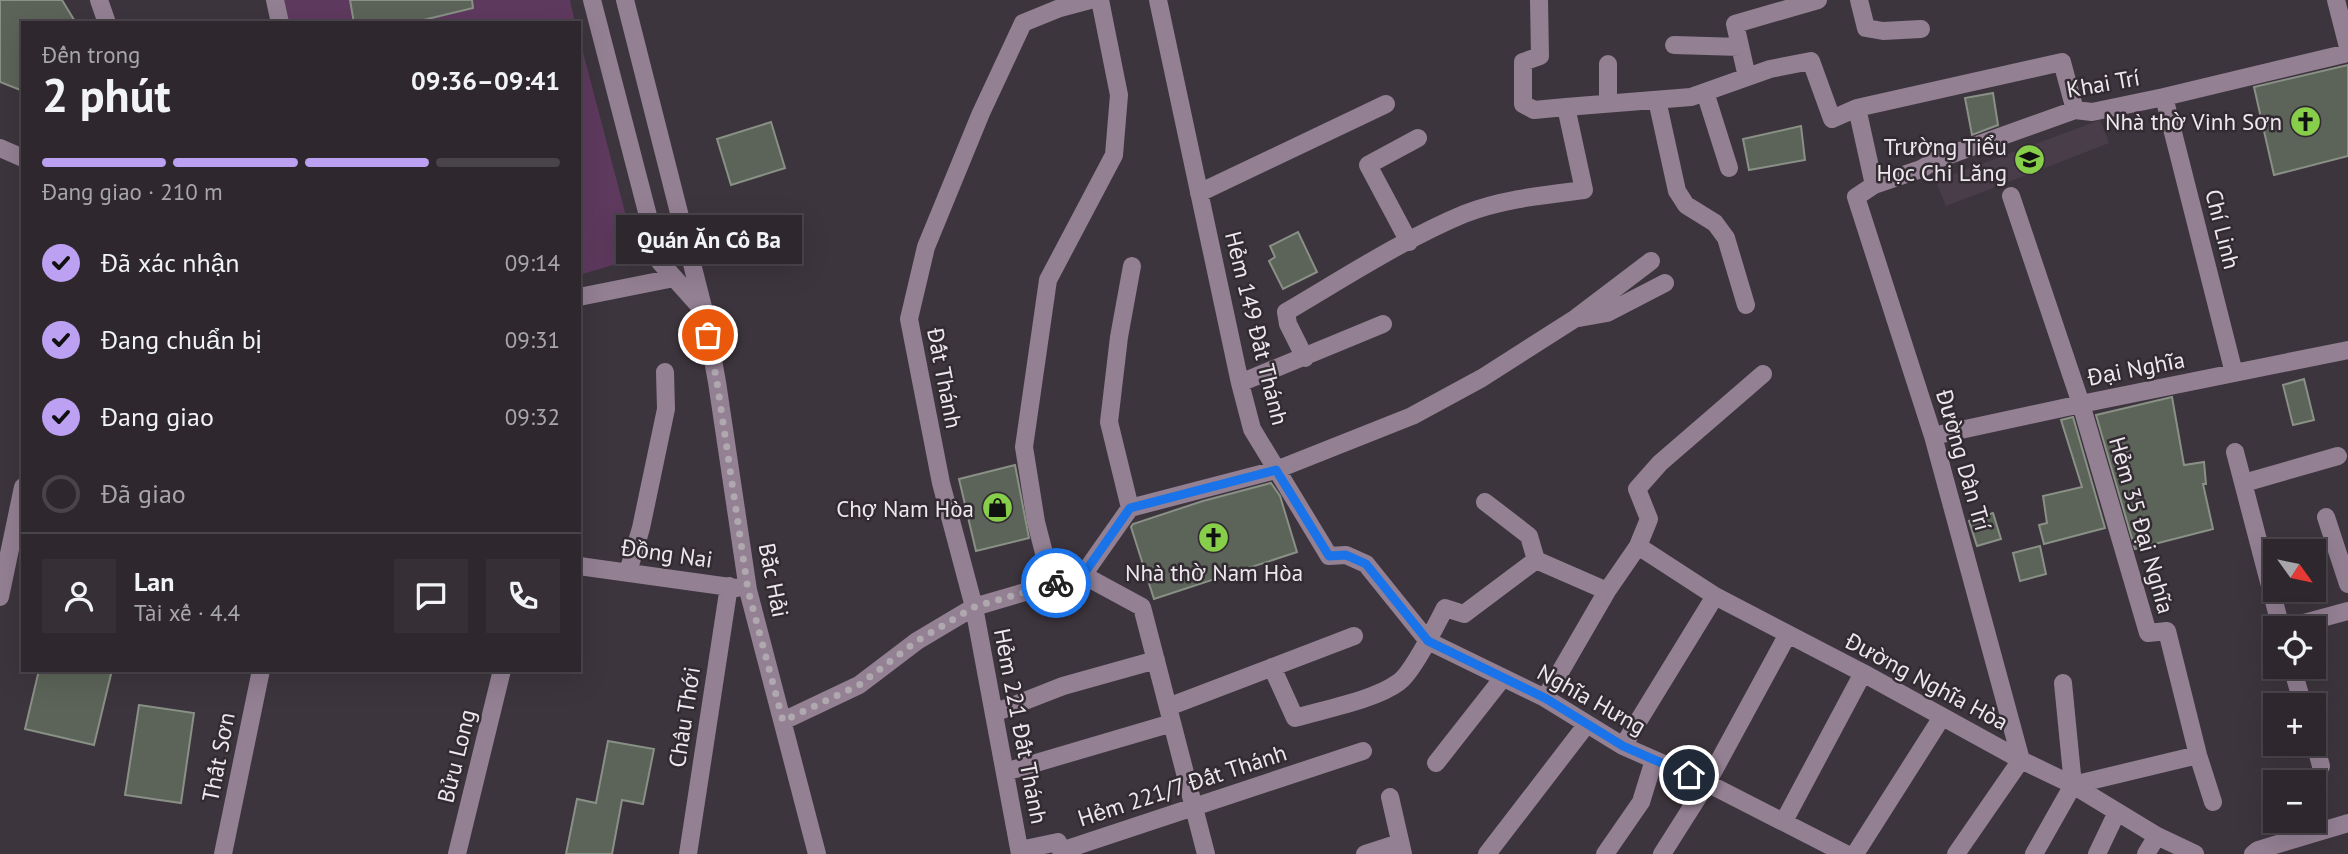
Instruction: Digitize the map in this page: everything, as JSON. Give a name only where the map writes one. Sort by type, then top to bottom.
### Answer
[{"type":"street","points":[[99,0],[106,21]]},
{"type":"street","points":[[275,0],[280,21]]},
{"type":"street","points":[[592,0],[660,262],[704,311]]},
{"type":"street","name":"Bắc Hải","points":[[625,0],[704,311],[748,590],[817,854]]},
{"type":"street","name":"Đất Thánh","points":[[974,607],[941,483],[909,319],[926,247],[981,113],[1023,23],[1059,8],[1090,0]]},
{"type":"street","points":[[1052,584],[1036,522],[1024,447],[1048,280],[1114,155],[1119,95],[1100,0]]},
{"type":"street","name":"Hẻm 149 Đất Thánh","points":[[1158,0],[1252,429],[1329,556],[1346,555],[1366,564],[1428,641]]},
{"type":"street","points":[[1539,0],[1540,56],[1523,62],[1523,104],[1534,110],[1691,97],[1770,69],[1811,61],[1832,119],[1857,108],[2062,62],[2075,110]]},
{"type":"street","points":[[1747,78],[1735,24],[1818,0]]},
{"type":"street","points":[[1859,0],[1866,28],[1883,31],[1920,29]]},
{"type":"street","points":[[2336,0],[2348,47]]},
{"type":"street","points":[[1674,45],[1740,47]]},
{"type":"street","name":"Khai Trí","points":[[1874,185],[1921,169],[1937,159],[2075,110],[2092,112],[2164,97],[2348,53]]},
{"type":"street","points":[[1608,64],[1608,104]]},
{"type":"street","points":[[1705,92],[1729,169]]},
{"type":"street","name":"Chí Linh","points":[[2164,97],[2234,373]]},
{"type":"street","points":[[1657,100],[1677,191],[1686,205],[1715,223],[1726,238],[1746,305]]},
{"type":"street","points":[[1199,193],[1386,104]]},
{"type":"street","points":[[1305,358],[1288,324],[1286,312],[1409,242],[1466,214],[1527,197],[1584,190],[1566,107]]},
{"type":"street","points":[[1857,108],[1874,185]]},
{"type":"street","points":[[1409,242],[1368,165],[1418,138]]},
{"type":"street","points":[[0,148],[21,157]]},
{"type":"street","name":"Đường Dân Trí","points":[[1874,185],[1856,197],[1933,436],[2021,760]]},
{"type":"street","name":"Hẻm 35 Đại Nghĩa","points":[[2011,196],[2081,404],[2148,633],[2167,631],[2198,755],[2213,802]]},
{"type":"street","points":[[783,721],[859,685],[917,641],[974,607],[1083,575],[1130,508],[1276,470],[1412,416],[1482,378],[1576,318],[1651,261]]},
{"type":"street","points":[[1130,508],[1109,422],[1119,337],[1132,266]]},
{"type":"street","points":[[581,297],[674,278]]},
{"type":"street","points":[[1576,318],[1607,313],[1665,283]]},
{"type":"street","points":[[1240,383],[1383,324]]},
{"type":"street","name":"Đại Nghĩa","points":[[1933,436],[2348,350]]},
{"type":"street","points":[[628,572],[641,528],[666,409],[665,372]]},
{"type":"street","points":[[1545,698],[1607,592],[1638,546],[1649,519],[1637,489],[1660,463],[1763,374]]},
{"type":"street","points":[[2235,452],[2280,616]]},
{"type":"street","points":[[2244,483],[2338,456]]},
{"type":"street","points":[[0,597],[13,515],[21,492]]},
{"type":"street","points":[[1485,502],[1529,536],[1536,560],[1607,592]]},
{"type":"street","points":[[2326,517],[2348,584]]},
{"type":"street","name":"Đường Nghĩa Hòa","points":[[1638,546],[1715,596],[2021,760],[2073,785],[2157,836],[2195,854]]},
{"type":"street","points":[[1272,667],[1295,718],[1372,695],[1401,682],[1428,641],[1445,608],[1464,614],[1536,560]]},
{"type":"street","name":"Đồng Nai","points":[[581,566],[748,590]]},
{"type":"street","points":[[1083,575],[1142,607],[1206,854]]},
{"type":"street","name":"Châu Thới","points":[[688,854],[729,586]]},
{"type":"street","points":[[1623,746],[1715,596]]},
{"type":"street","name":"Hẻm 221 Đất Thánh","points":[[974,607],[1020,852]]},
{"type":"street","points":[[2326,617],[2348,611]]},
{"type":"street","points":[[1662,854],[1707,783],[1788,635]]},
{"type":"street","points":[[1005,772],[1170,715],[1272,667],[1354,636]]},
{"type":"street","name":"Nghĩa Hưng","points":[[1428,641],[1545,698],[1623,746],[1784,821],[1825,849],[1846,854]]},
{"type":"street","points":[[994,713],[1063,686],[1156,660]]},
{"type":"street","name":"Thất Sơn","points":[[223,854],[261,672]]},
{"type":"street","name":"Bửu Long","points":[[457,854],[502,672]]},
{"type":"street","points":[[1784,821],[1863,673]]},
{"type":"street","points":[[1436,763],[1502,679]]},
{"type":"street","points":[[2034,854],[2073,785],[2063,683]]},
{"type":"street","points":[[1855,854],[1942,717]]},
{"type":"street","points":[[1487,854],[1587,724]]},
{"type":"street","name":"Hẻm 221/7 Đất Thánh","points":[[1020,852],[1058,842],[1060,851],[1363,751]]},
{"type":"street","points":[[2073,785],[2198,755]]},
{"type":"street","points":[[2318,756],[2321,766]]},
{"type":"street","points":[[1605,854],[1641,802],[1654,760]]},
{"type":"street","points":[[1956,854],[2021,760]]},
{"type":"street","points":[[1365,854],[1401,849],[1390,797]]},
{"type":"street","points":[[2097,854],[2117,812]]},
{"type":"street","points":[[2253,854],[2258,850],[2348,823]]},
{"type":"street","points":[[2146,854],[2157,836]]},
{"type":"shaded area","points":[[283,0],[570,0],[575,21],[288,21]]},
{"type":"shaded area","points":[[581,45],[637,258],[581,274]]},
{"type":"shaded area","name":"Trường Tiểu Học Chi Lăng","points":[[2100,120],[2109,143],[1946,206],[1936,181]]},
{"type":"building","points":[[0,0],[62,0],[75,21],[21,21],[21,90],[0,82]]},
{"type":"building","points":[[350,0],[472,0],[473,8],[419,21],[354,21]]},
{"type":"building","name":"Nhà thờ Vinh Sơn","points":[[2348,65],[2348,156],[2274,175],[2254,87]]},
{"type":"building","points":[[1993,93],[1998,125],[1972,135],[1965,98]]},
{"type":"building","points":[[771,122],[785,168],[731,185],[717,139]]},
{"type":"building","points":[[1801,126],[1805,160],[1749,170],[1743,139]]},
{"type":"building","points":[[1298,232],[1317,272],[1283,289],[1269,261],[1275,257],[1270,246]]},
{"type":"building","points":[[2304,379],[2314,420],[2293,425],[2283,385]]},
{"type":"building","points":[[2172,397],[2184,465],[2204,462],[2206,484],[2203,484],[2213,529],[2135,549],[2096,415]]},
{"type":"building","points":[[2073,417],[2105,528],[2044,544],[2039,525],[2047,523],[2043,496],[2082,487],[2061,420]]},
{"type":"building","name":"Chợ Nam Hòa","points":[[1015,465],[1029,538],[976,551],[959,479]]},
{"type":"building","name":"Nhà thờ Nam Hòa","points":[[1271,483],[1280,496],[1297,552],[1154,599],[1131,527],[1133,524],[1203,501]]},
{"type":"building","points":[[1993,513],[2001,539],[1977,546],[1969,521]]},
{"type":"building","points":[[2040,546],[2046,574],[2020,581],[2013,553]]},
{"type":"building","points":[[39,672],[112,672],[94,745],[25,729]]},
{"type":"building","points":[[139,705],[194,713],[181,803],[125,795]]},
{"type":"building","points":[[608,741],[654,749],[643,804],[622,800],[612,854],[566,854],[577,799],[596,803]]},
{"type":"way so far","points":[[708,335],[748,590],[783,721],[859,685],[917,641],[974,607],[1056,583]]},
{"type":"place","name":"Nhà thờ Vinh Sơn","points":[[2305,121]]},
{"type":"place","name":"Trường Tiểu Học Chi Lăng","points":[[2030,159]]},
{"type":"place","name":"Quán Ăn Cô Ba","points":[[708,335]]},
{"type":"place","name":"Chợ Nam Hòa","points":[[997,508]]},
{"type":"place","name":"Nhà thờ Nam Hòa","points":[[1214,538]]},
{"type":"route","points":[[1056,583],[1083,575],[1130,508],[1276,470],[1329,556],[1346,555],[1366,564],[1428,641],[1545,698],[1623,746],[1689,775]]}]
